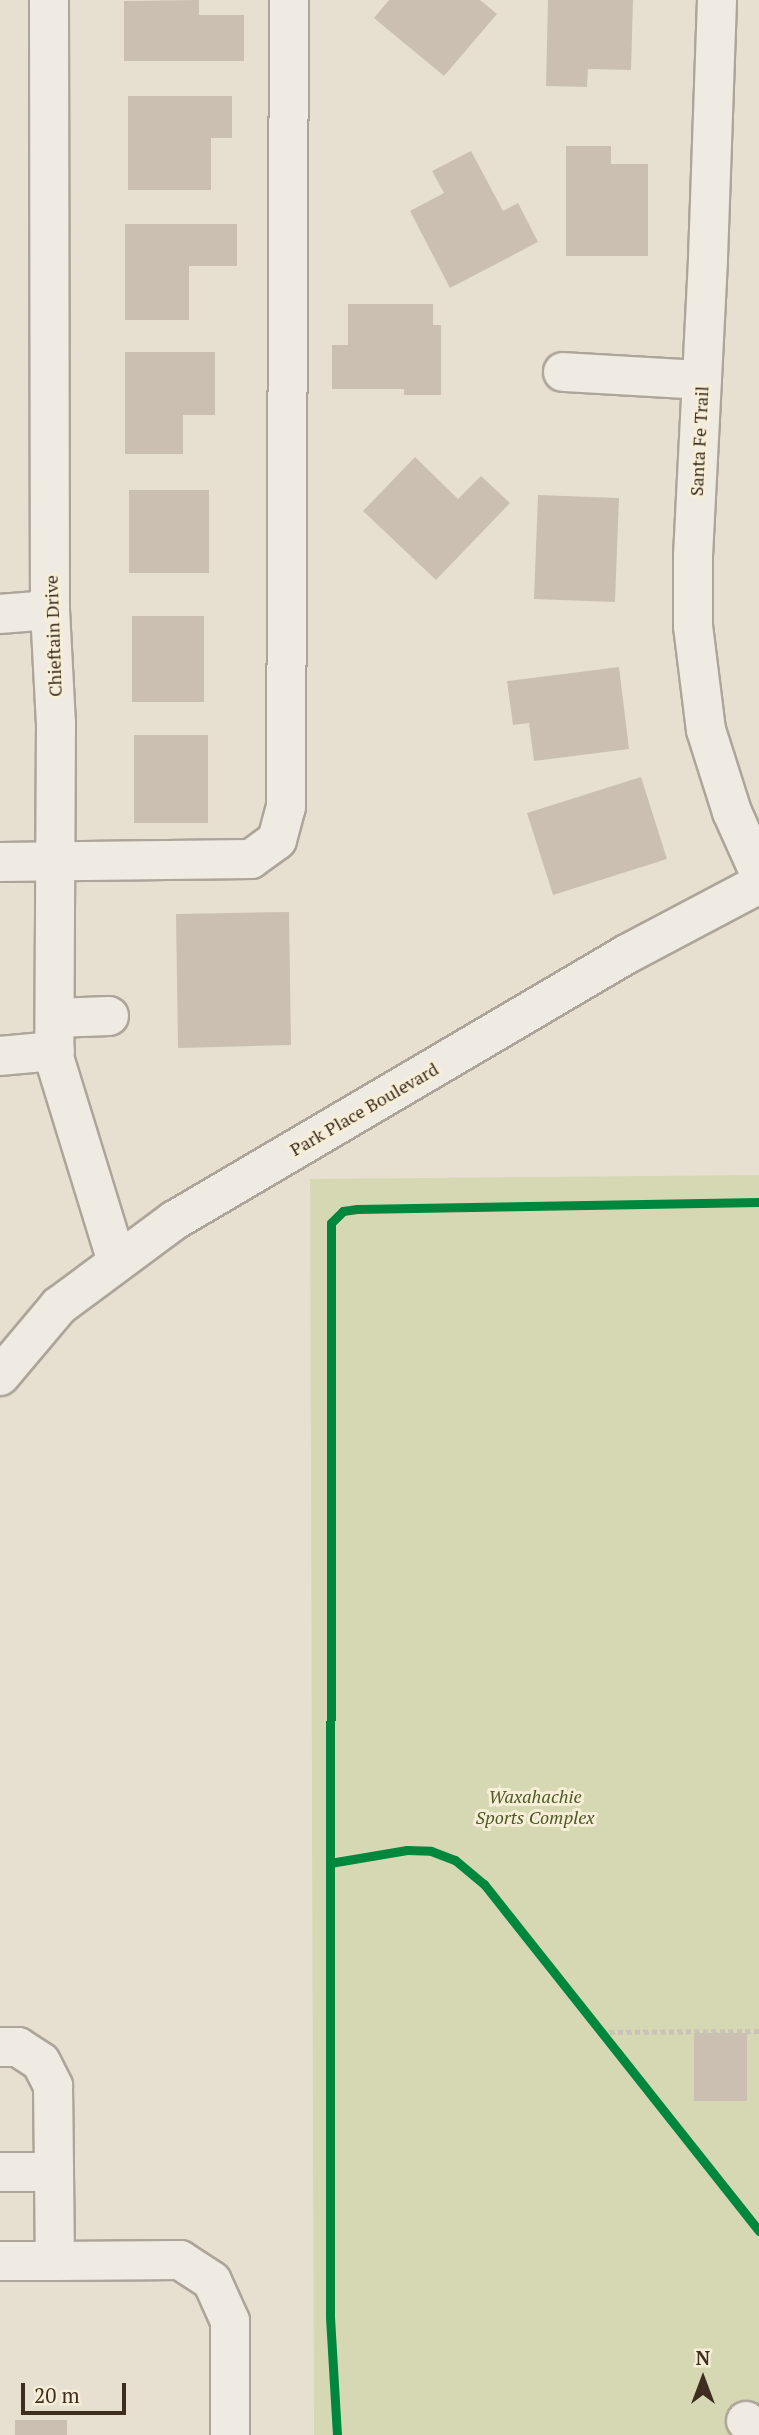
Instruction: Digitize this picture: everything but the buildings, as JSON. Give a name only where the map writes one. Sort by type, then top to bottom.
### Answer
[{"type":"street","name":"Chieftain Drive","points":[[49,0],[50,610],[57,723],[55,1035],[117,1262]]},
{"type":"street","points":[[0,862],[251,859],[277,840],[286,807],[289,0]]},
{"type":"street","name":"Santa Fe Trail","points":[[717,0],[693,557],[693,626],[705,730],[732,812],[759,872]]},
{"type":"street","points":[[563,372],[702,380]]},
{"type":"street","points":[[0,614],[50,610]]},
{"type":"street","name":"Park Place Boulevard","points":[[0,1376],[59,1306],[175,1220],[627,954],[759,884]]},
{"type":"street","points":[[0,1055],[109,1016]]},
{"type":"street","points":[[0,2047],[18,2047],[41,2062],[53,2085],[55,2261]]},
{"type":"street","points":[[0,2172],[54,2172]]},
{"type":"street","points":[[0,2261],[180,2260],[212,2281],[230,2321],[230,2435]]},
{"type":"path","points":[[601,2032],[759,2031]]},
{"type":"green space","name":"Waxahachie Sports Complex","points":[[759,1175],[759,2435],[314,2435],[310,1179]]},
{"type":"cycle path","points":[[337,2435],[330,2316],[331,1223],[343,1211],[357,1209],[759,1202]]},
{"type":"cycle path","points":[[330,1863],[407,1850],[431,1851],[455,1860],[484,1884],[759,2231]]}]
